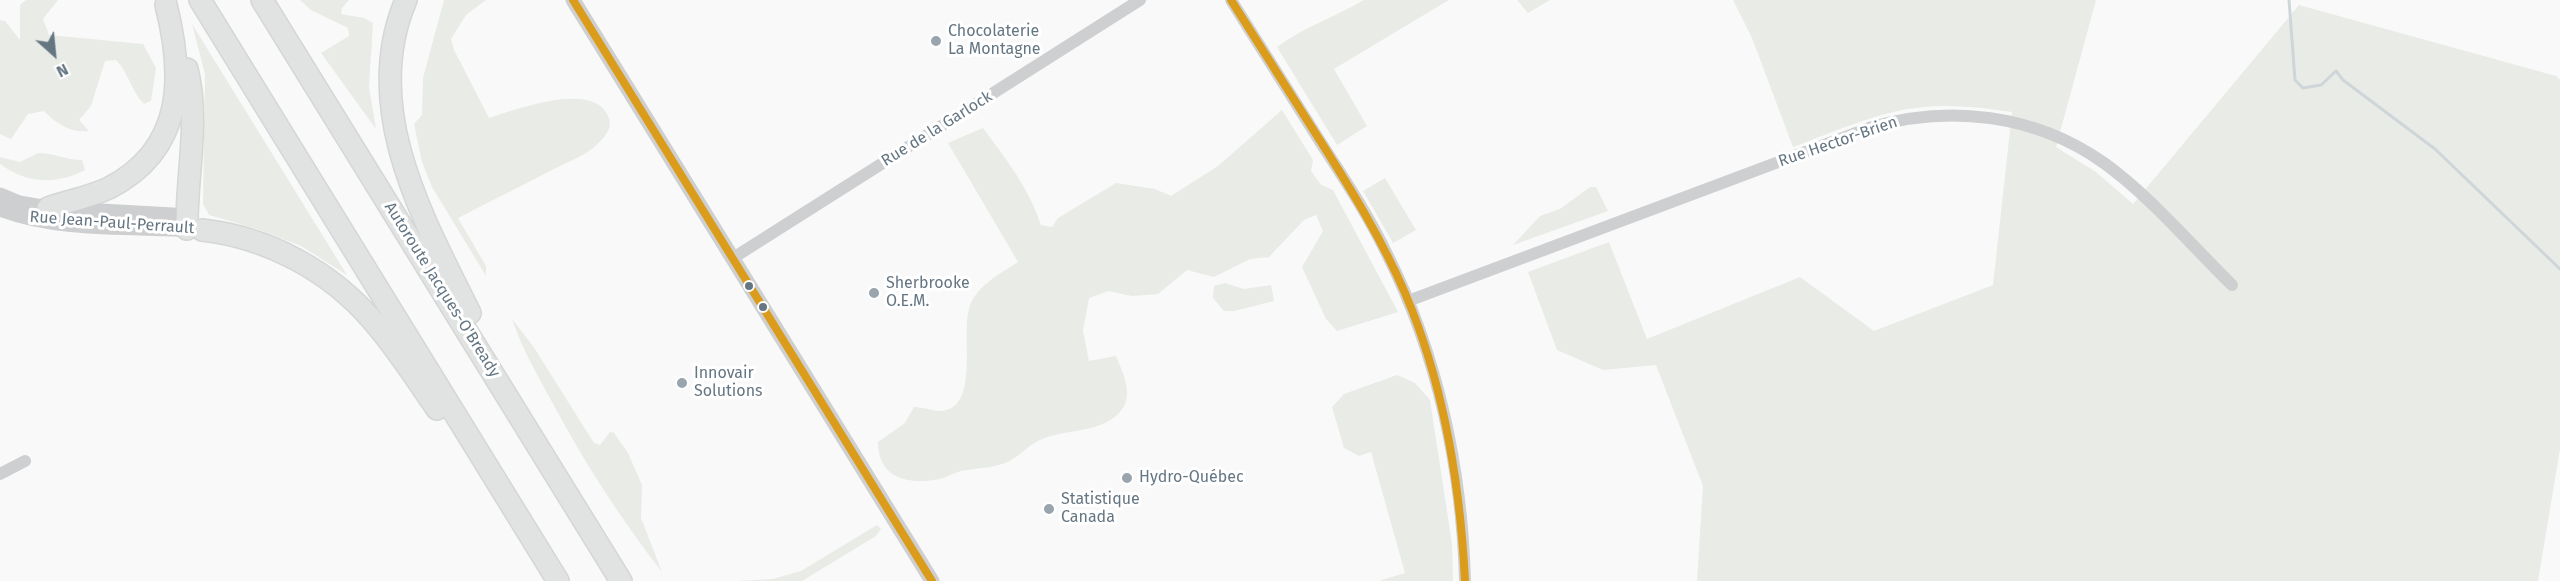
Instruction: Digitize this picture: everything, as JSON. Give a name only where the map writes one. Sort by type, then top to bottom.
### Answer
[{"type":"highway","points":[[200,0],[557,580]]},
{"type":"highway","name":"Autoroute Jacques-O'Bready","points":[[262,0],[621,581]]},
{"type":"highway","points":[[406,0],[397,26],[391,62],[392,109],[402,162],[440,252],[520,417]]},
{"type":"highway","points":[[165,2],[183,53],[190,82],[192,227],[244,238],[279,251],[322,276],[361,308],[392,344],[557,580]]},
{"type":"highway","points":[[48,208],[112,187],[140,165],[161,139],[173,111],[178,82],[175,47],[165,2]]},
{"type":"street","points":[[573,0],[932,581]]},
{"type":"street","name":"Rue de la Garlock","points":[[733,258],[1140,0]]},
{"type":"street","points":[[1232,0],[1357,199],[1389,257],[1408,301],[1435,381],[1449,436],[1457,482],[1465,581]]},
{"type":"street","name":"Rue Hector-Brien","points":[[1408,301],[1869,128],[1916,117],[1951,115],[1987,117],[2022,124],[2056,136],[2088,153],[2135,189],[2232,285]]},
{"type":"street","name":"Rue Jean-Paul-Perrault","points":[[0,195],[26,204],[48,208],[173,215],[192,227]]},
{"type":"street","name":"Rue Jean-Paul-Perrault","points":[[0,209],[20,216],[55,222],[192,227]]},
{"type":"street","points":[[0,474],[25,461]]},
{"type":"shaded area","points":[[26,0],[58,0],[43,19],[49,35],[143,44],[156,68],[151,101],[144,104],[116,60],[105,61],[91,106],[79,120],[89,131],[76,131],[64,127],[44,111],[28,114],[11,139],[0,134],[0,20],[5,21],[20,40],[20,5]]},
{"type":"shaded area","points":[[300,0],[349,0],[342,8],[341,14],[364,18],[373,23],[369,87],[376,129],[321,53],[349,36],[348,28],[311,10]]},
{"type":"shaded area","points":[[444,0],[486,0],[466,15],[451,39],[454,50],[489,118],[535,104],[572,99],[588,100],[601,106],[610,122],[606,134],[589,151],[458,218],[486,266],[486,276],[432,187],[422,162],[414,124],[422,115],[423,78]]},
{"type":"shaded area","points":[[1364,0],[1449,0],[1334,69],[1367,126],[1337,145],[1277,47]]},
{"type":"shaded area","points":[[1517,0],[1550,0],[1528,13]]},
{"type":"shaded area","points":[[1733,0],[2096,0],[2056,147],[2096,172],[2133,204],[2299,5],[2556,76],[2560,80],[2560,449],[2538,581],[1697,581],[1703,486],[1656,365],[1603,370],[1557,350],[1528,272],[1609,242],[1647,339],[1800,277],[1874,331],[1993,285],[2012,112],[1953,106],[1908,109],[1868,119],[1793,147],[1752,38]]},
{"type":"shaded area","points":[[192,24],[347,275],[301,246],[257,229],[209,215],[203,204],[205,74]]},
{"type":"shaded area","points":[[1282,110],[1313,160],[1311,171],[1321,185],[1333,190],[1398,312],[1337,331],[1326,319],[1302,267],[1323,231],[1316,215],[1304,220],[1269,257],[1250,259],[1214,277],[1187,270],[1158,294],[1132,296],[1108,291],[1089,298],[1083,331],[1089,361],[1116,356],[1127,388],[1123,408],[1107,422],[1040,440],[1005,463],[961,471],[940,479],[907,480],[889,472],[879,454],[878,442],[905,423],[914,407],[941,411],[953,407],[961,398],[967,369],[967,321],[972,301],[989,281],[1018,262],[948,143],[983,128],[1023,186],[1041,225],[1052,227],[1058,218],[1116,183],[1155,189],[1171,196],[1218,166]]},
{"type":"shaded area","points":[[38,153],[82,160],[85,170],[63,178],[42,180],[31,179],[10,171],[0,164],[0,157],[20,162]]},
{"type":"shaded area","points":[[1385,178],[1416,230],[1393,243],[1363,191]]},
{"type":"shaded area","points":[[1590,187],[1596,187],[1608,211],[1513,245],[1540,216],[1560,209]]},
{"type":"shaded area","points":[[1225,283],[1244,289],[1271,285],[1274,301],[1234,311],[1224,311],[1213,298],[1214,286]]},
{"type":"shaded area","points":[[512,319],[533,346],[594,443],[600,445],[610,432],[614,433],[628,453],[642,485],[641,518],[662,572],[617,510],[577,446],[530,361]]},
{"type":"shaded area","points":[[1397,375],[1415,383],[1430,400],[1452,544],[1453,581],[1379,581],[1405,573],[1371,452],[1359,456],[1344,448],[1332,407],[1344,394]]},
{"type":"shaded area","points":[[877,525],[881,529],[876,536],[802,581],[737,581],[773,579],[801,571]]},
{"type":"waterway","points":[[2289,0],[2295,80],[2303,88],[2321,85],[2336,71],[2343,80],[2435,149],[2560,269]]},
{"type":"transit line","points":[[573,0],[932,581]]},
{"type":"transit line","points":[[1231,0],[1355,197],[1387,254],[1419,327],[1448,434],[1459,507],[1465,581]]},
{"type":"place","name":"Chocolaterie La Montagne","points":[[936,41]]},
{"type":"place","name":"Sherbrooke O.E.M.","points":[[874,293]]},
{"type":"place","name":"Innovair Solutions","points":[[682,383]]},
{"type":"place","name":"Hydro-Québec","points":[[1127,478]]},
{"type":"place","name":"Statistique Canada","points":[[1049,509]]}]
